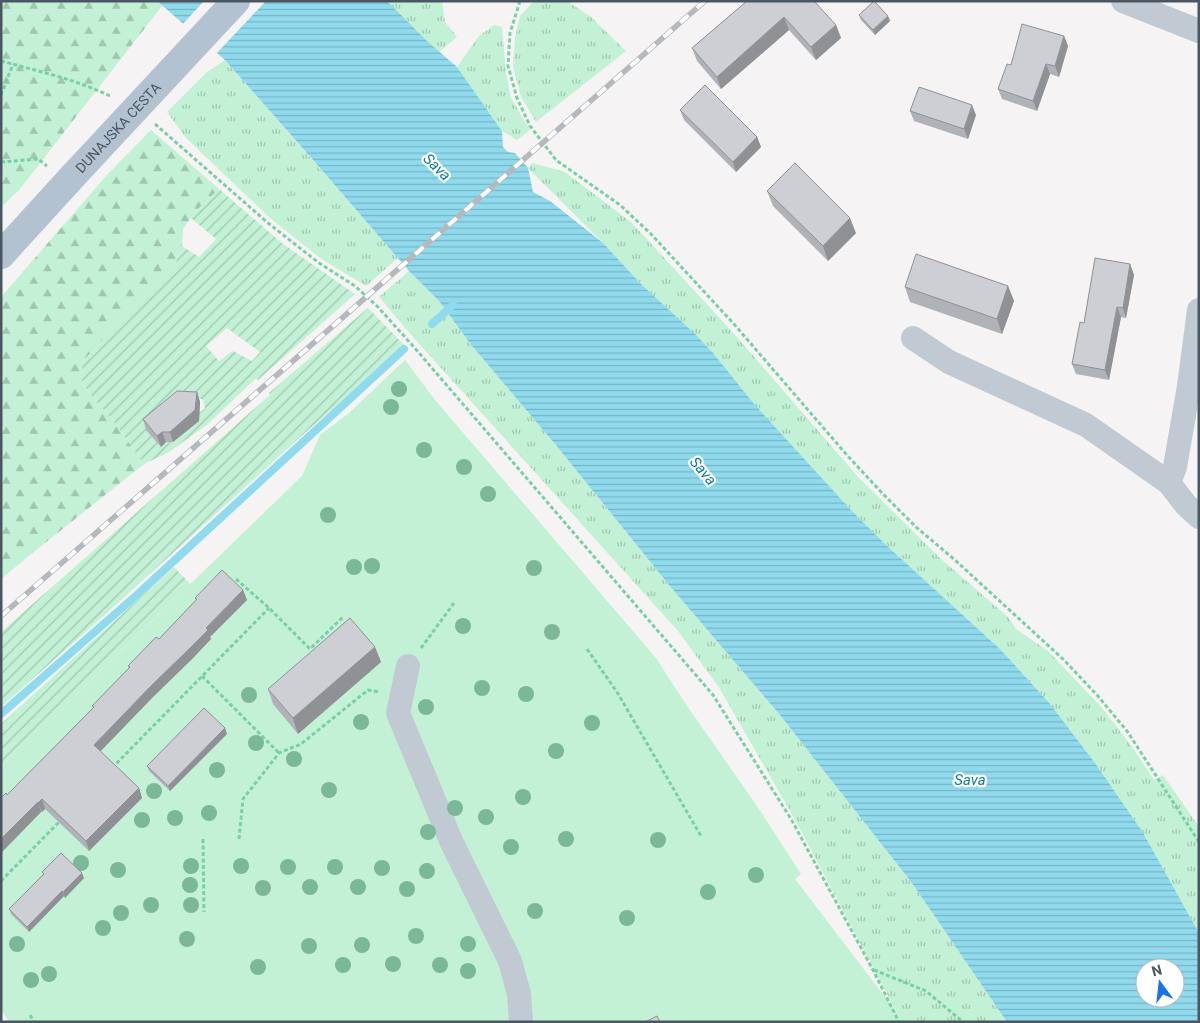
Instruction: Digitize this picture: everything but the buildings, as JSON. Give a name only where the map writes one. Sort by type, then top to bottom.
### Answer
[{"type":"main road","name":"DUNAJSKA CESTA","points":[[1,255],[63,173],[236,1]]},
{"type":"street","points":[[1123,1],[1199,31]]},
{"type":"street","points":[[1169,483],[1175,467],[1186,404],[1199,310]]},
{"type":"street","points":[[914,338],[949,362],[1086,425],[1169,483],[1186,505],[1199,517]]},
{"type":"street","points":[[408,666],[398,713],[451,841],[510,961],[519,994],[521,1022]]},
{"type":"path","points":[[520,1],[510,33],[508,66],[517,98],[530,126],[556,160],[620,205],[651,234],[733,323],[883,494],[916,527],[955,560],[1064,660],[1097,695],[1128,731],[1197,835],[1199,842]]},
{"type":"path","points":[[1,61],[96,89],[113,97]]},
{"type":"path","points":[[1,95],[13,64]]},
{"type":"path","points":[[153,123],[251,210],[319,263],[354,286],[378,307],[713,695],[790,819],[873,970],[899,1022]]},
{"type":"path","points":[[1,162],[38,159],[63,173]]},
{"type":"path","points":[[236,579],[269,608],[310,649],[344,616]]},
{"type":"path","points":[[408,666],[454,603]]},
{"type":"path","points":[[112,768],[269,608]]},
{"type":"path","points":[[587,649],[617,692],[701,836]]},
{"type":"path","points":[[202,676],[278,754]]},
{"type":"path","points":[[240,839],[243,799],[278,754],[301,744],[368,690],[401,695]]},
{"type":"path","points":[[1,881],[64,818]]},
{"type":"path","points":[[203,839],[204,912]]},
{"type":"path","points":[[873,970],[926,991],[964,1022]]},
{"type":"path","points":[[30,1015],[34,1022]]},
{"type":"green space","points":[[1,1],[157,1],[162,6],[20,189],[1,207]]},
{"type":"green space","points":[[387,1],[442,1],[445,22],[457,37],[439,52]]},
{"type":"green space","points":[[534,1],[567,1],[591,17],[626,51],[536,122],[521,97],[513,67],[515,37],[520,16]]},
{"type":"green space","points":[[494,25],[502,27],[506,72],[511,98],[530,130],[517,140],[502,131],[457,67],[479,36]]},
{"type":"green space","points":[[225,60],[398,258],[366,286],[320,258],[270,218],[186,138],[167,112],[206,73]]},
{"type":"green space","points":[[151,130],[219,189],[195,212],[183,229],[182,246],[174,268],[85,359],[79,377],[144,464],[1,579],[1,297],[107,175]]},
{"type":"green space","points":[[532,163],[565,172],[632,223],[736,336],[859,478],[940,558],[1008,617],[1016,629],[1048,651],[1103,709],[1133,748],[1154,780],[1163,775],[1199,827],[1199,933],[1142,831],[1095,763],[1051,705],[1001,650],[884,543],[850,509],[603,243],[528,168]]},
{"type":"green space","points":[[219,189],[283,244],[355,294],[258,380],[256,378],[208,424],[169,452],[144,464],[79,377],[85,359],[174,268],[182,246],[199,257],[216,239],[191,218]],"holes":[[[227,328],[260,352],[252,361],[233,351],[219,361],[206,346]],[[195,396],[203,400],[205,408],[199,413],[199,421],[173,442],[166,442],[160,447]]]},
{"type":"green space","points":[[409,271],[439,301],[472,346],[555,444],[669,585],[780,715],[912,883],[1007,1022],[902,1022],[794,818],[720,689],[678,631],[379,297]]},
{"type":"green space","points":[[368,308],[405,346],[299,438],[1,707],[1,632],[270,395],[269,393]]},
{"type":"green space","points":[[405,360],[435,400],[656,658],[801,874],[795,879],[898,1014],[902,1022],[9,1022],[1,1009],[1,767],[302,476],[320,435],[349,413]]},
{"type":"green space","points":[[174,567],[190,584],[1,767],[1,724]]},
{"type":"water","name":"Sava","points":[[157,1],[387,1],[427,41],[457,67],[502,131],[503,147],[508,152],[515,153],[528,168],[533,192],[550,201],[603,243],[642,285],[695,334],[713,353],[754,404],[850,509],[884,543],[1001,650],[1051,705],[1095,763],[1142,831],[1199,933],[1199,1022],[1007,1022],[912,883],[780,715],[669,585],[555,444],[472,346],[439,301],[409,271],[225,60]]},
{"type":"pier","points":[[204,1],[266,1],[215,55],[181,26]]},
{"type":"waterway","points":[[432,324],[453,305]]},
{"type":"waterway","points":[[1,714],[138,594],[404,349]]},
{"type":"railway","points":[[1,616],[705,1]]}]
